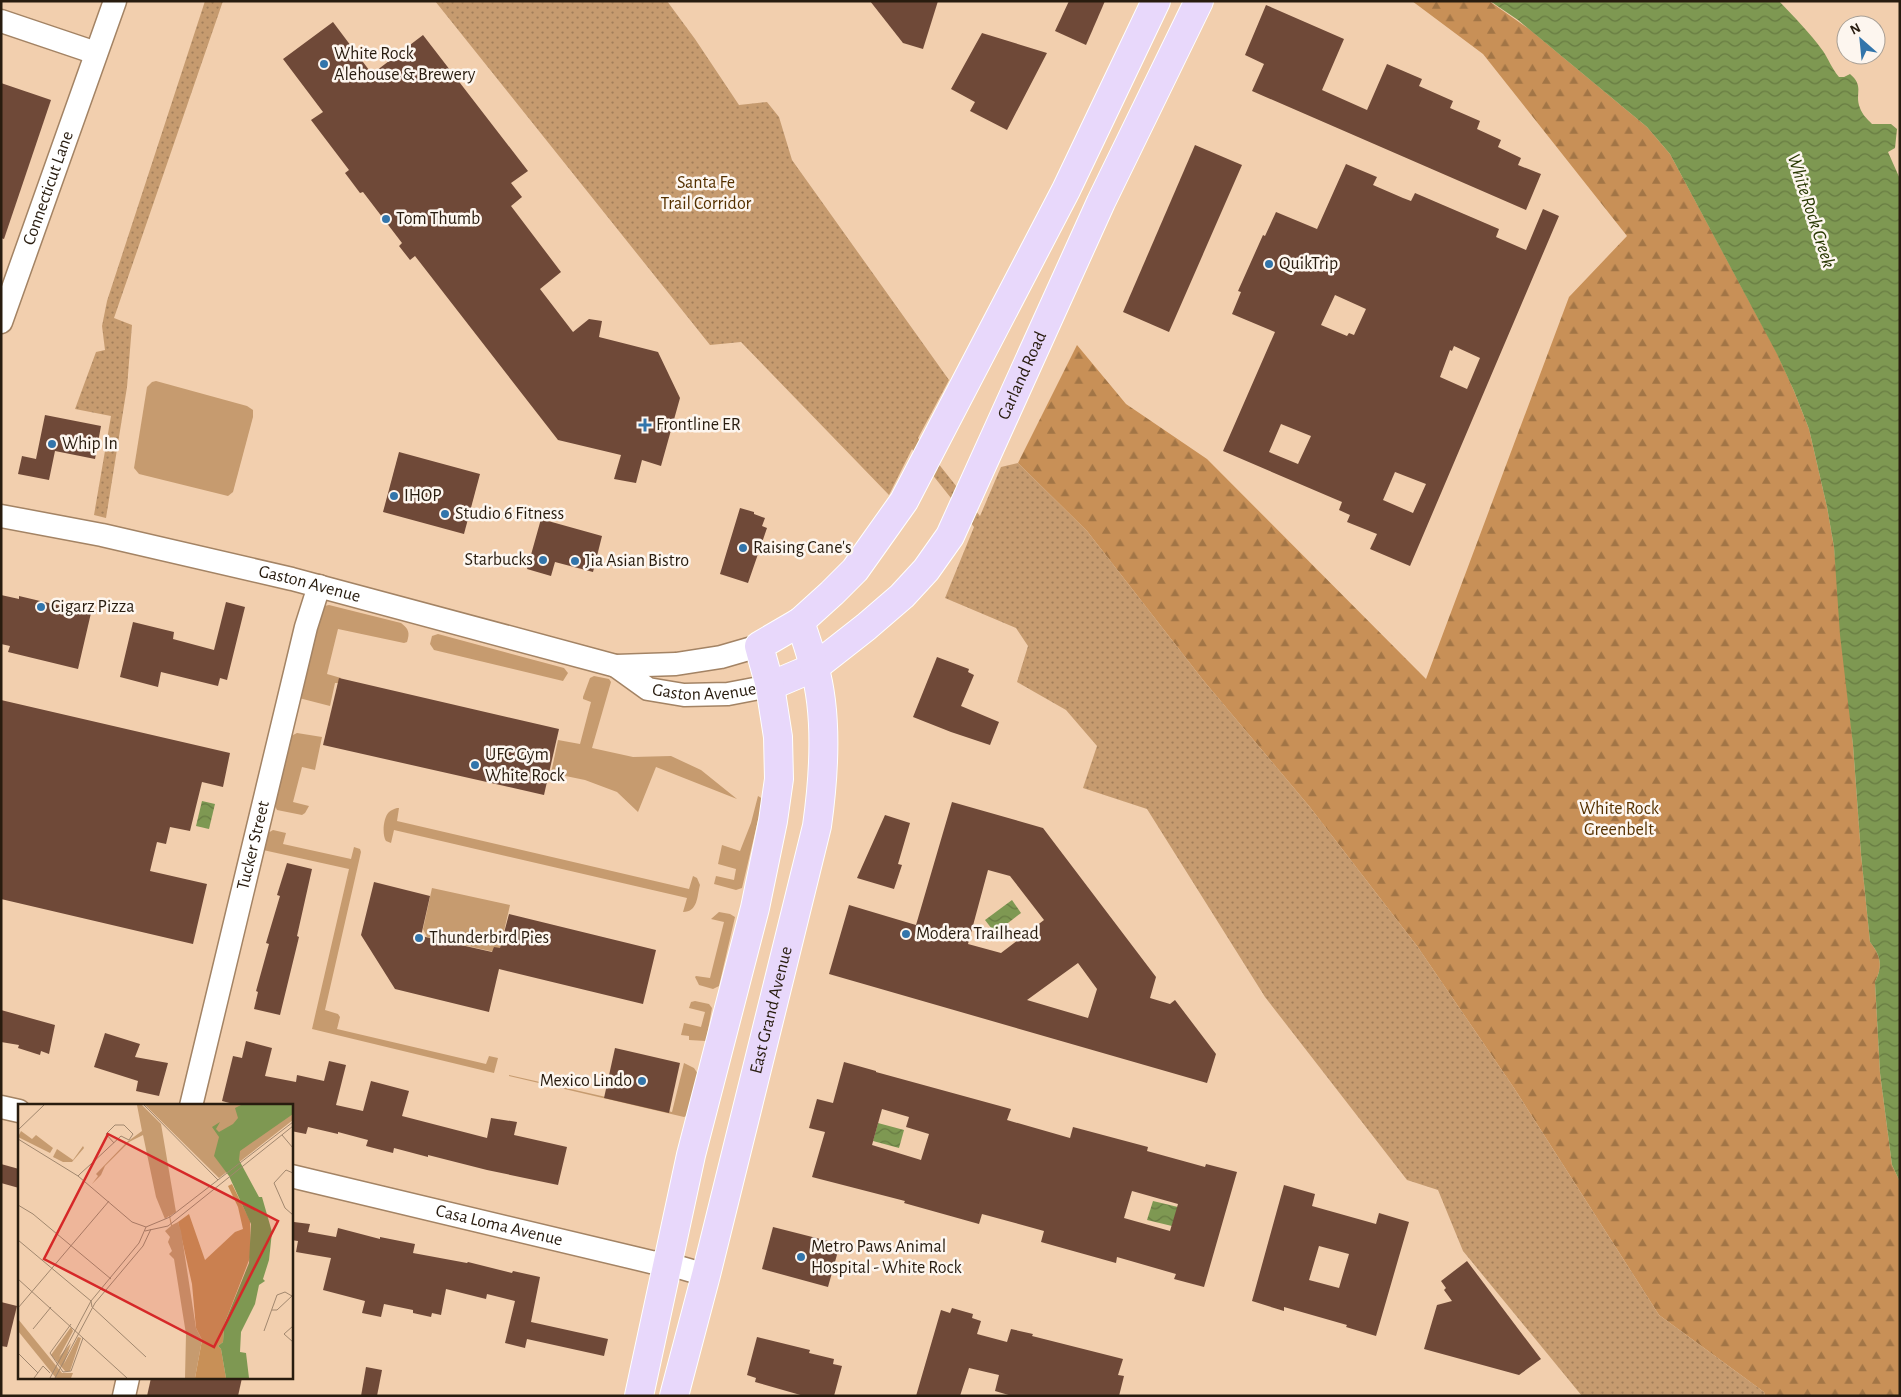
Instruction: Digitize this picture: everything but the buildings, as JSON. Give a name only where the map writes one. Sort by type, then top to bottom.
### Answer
[{"type":"main road","points":[[639,1396],[691,1155],[753,917],[773,821],[779,779],[778,737],[770,686],[759,646],[800,622],[855,570],[904,501],[950,416],[1066,190],[1156,1]]},
{"type":"main road","name":"Garland Road","points":[[770,686],[815,666],[881,614],[902,596],[926,570],[950,536],[991,449],[1101,202],[1199,1]]},
{"type":"main road","points":[[1066,190],[1101,202]]},
{"type":"main road","name":"East Grand Avenue","points":[[674,1396],[706,1275],[817,826],[823,757],[821,707],[815,666],[800,622]]},
{"type":"street","name":"Connecticut Lane","points":[[1,322],[115,1]]},
{"type":"street","points":[[1,21],[96,54]]},
{"type":"street","name":"Gaston Avenue","points":[[1,516],[110,537],[319,586],[616,666],[676,664],[721,657],[759,646]]},
{"type":"street","name":"Tucker Street","points":[[192,1104],[306,627],[319,586]]},
{"type":"street","name":"Gaston Avenue","points":[[616,666],[648,689],[684,695],[728,694],[770,686]]},
{"type":"street","points":[[1,1107],[18,1111]]},
{"type":"street","name":"Casa Loma Avenue","points":[[292,1176],[651,1262],[668,1264],[706,1275]]},
{"type":"street","points":[[124,1396],[128,1380]]},
{"type":"green space","points":[[205,1],[223,1],[114,318],[132,325],[127,387],[106,518],[94,515],[111,416],[75,409],[96,352],[105,350],[102,326],[107,301]]},
{"type":"green space","name":"Santa Fe Trail Corridor","points":[[435,1],[667,1],[739,105],[767,102],[779,117],[792,160],[949,380],[918,438],[980,516],[1001,467],[1018,463],[1087,531],[1203,680],[1309,806],[1417,946],[1514,1088],[1659,1315],[1764,1392],[1765,1396],[1582,1396],[1463,1251],[1438,1190],[1407,1180],[1265,997],[1147,809],[1083,788],[1097,746],[1066,710],[1017,682],[1028,646],[1016,628],[945,598],[974,527],[912,449],[889,495],[741,342],[710,345]]},
{"type":"green space","name":"White Rock Greenbelt","points":[[1412,1],[1489,1],[1529,29],[1647,127],[1670,154],[1777,353],[1809,429],[1834,547],[1870,942],[1877,952],[1880,961],[1875,982],[1880,1073],[1892,1165],[1900,1182],[1900,1396],[1765,1396],[1764,1392],[1659,1315],[1514,1088],[1417,946],[1309,806],[1203,680],[1087,531],[1018,463],[1077,345],[1126,404],[1207,459],[1426,679],[1569,297],[1627,236],[1483,54]]},
{"type":"green space","points":[[156,381],[247,406],[253,410],[253,417],[233,492],[228,496],[139,474],[134,468],[147,387]]},
{"type":"green space","points":[[329,605],[401,623],[406,627],[409,634],[407,642],[404,643],[338,629],[327,674],[341,678],[340,683],[335,683],[330,706],[299,698],[320,614],[324,606]]},
{"type":"green space","points":[[438,634],[564,668],[568,673],[563,681],[434,650],[430,644],[432,636]]},
{"type":"green space","points":[[594,676],[609,679],[611,682],[592,748],[633,757],[671,756],[701,770],[737,799],[656,767],[638,812],[617,792],[585,780],[551,773],[558,740],[580,744],[591,702],[583,699],[583,697],[590,678]]},
{"type":"green space","points":[[297,733],[322,737],[315,770],[302,767],[293,802],[309,806],[302,815],[277,810],[275,806],[291,736]]},
{"type":"green space","points":[[758,796],[763,799],[742,888],[736,890],[714,884],[716,876],[734,880],[736,869],[718,864],[722,845],[740,851],[751,823]]},
{"type":"green space","points":[[399,808],[397,821],[689,889],[693,876],[697,878],[700,885],[696,903],[692,909],[683,912],[687,898],[394,830],[391,843],[386,841],[385,838],[384,822],[389,812]]},
{"type":"green space","points":[[273,830],[286,833],[283,844],[351,859],[354,847],[360,849],[361,852],[325,1010],[338,1014],[340,1017],[337,1029],[486,1064],[489,1056],[498,1058],[494,1073],[312,1029],[349,869],[263,850],[268,833]]},
{"type":"green space","points":[[432,888],[510,905],[499,953],[427,937],[423,929]]},
{"type":"green space","points":[[719,912],[735,917],[719,986],[713,989],[699,985],[695,977],[710,978],[724,922],[711,919]]},
{"type":"green space","points":[[691,1002],[709,1004],[712,1008],[706,1041],[689,1040],[689,1036],[681,1035],[684,1023],[701,1027],[705,1012],[689,1008]]},
{"type":"green space","points":[[684,1063],[694,1068],[698,1074],[689,1115],[684,1117],[509,1076],[672,1112]]},
{"type":"water","name":"White Rock Creek","points":[[1490,1],[1779,1],[1818,44],[1839,77],[1850,74],[1854,79],[1858,87],[1858,103],[1860,108],[1872,124],[1891,124],[1897,129],[1895,148],[1888,152],[1900,179],[1900,1182],[1892,1165],[1880,1073],[1875,982],[1880,961],[1877,952],[1870,942],[1853,745],[1840,635],[1834,547],[1809,429],[1777,354],[1670,154],[1647,127],[1518,20]]},
{"type":"water","points":[[202,801],[215,804],[209,829],[196,826]]},
{"type":"water","points":[[1012,900],[1021,913],[995,933],[985,920]]},
{"type":"water","points":[[878,1123],[904,1130],[899,1148],[873,1141]]},
{"type":"water","points":[[1153,1201],[1178,1207],[1172,1226],[1147,1220]]},
{"type":"place","name":"White Rock Alehouse & Brewery","points":[[324,64]]},
{"type":"place","name":"Tom Thumb","points":[[386,219]]},
{"type":"place","name":"QuikTrip","points":[[1269,264]]},
{"type":"place","name":"Frontline ER","points":[[645,425]]},
{"type":"place","name":"Whip In","points":[[52,444]]},
{"type":"place","name":"IHOP","points":[[394,496]]},
{"type":"place","name":"Studio 6 Fitness","points":[[445,514]]},
{"type":"place","name":"Raising Cane's","points":[[743,548]]},
{"type":"place","name":"Starbucks","points":[[543,560]]},
{"type":"place","name":"Jia Asian Bistro","points":[[575,561]]},
{"type":"place","name":"Cigarz Pizza","points":[[41,607]]},
{"type":"place","name":"UFC Gym White Rock","points":[[475,765]]},
{"type":"place","name":"Modera Trailhead","points":[[906,934]]},
{"type":"place","name":"Thunderbird Pies","points":[[419,938]]},
{"type":"place","name":"Mexico Lindo","points":[[642,1081]]},
{"type":"place","name":"Metro Paws Animal Hospital - White Rock","points":[[801,1257]]}]
